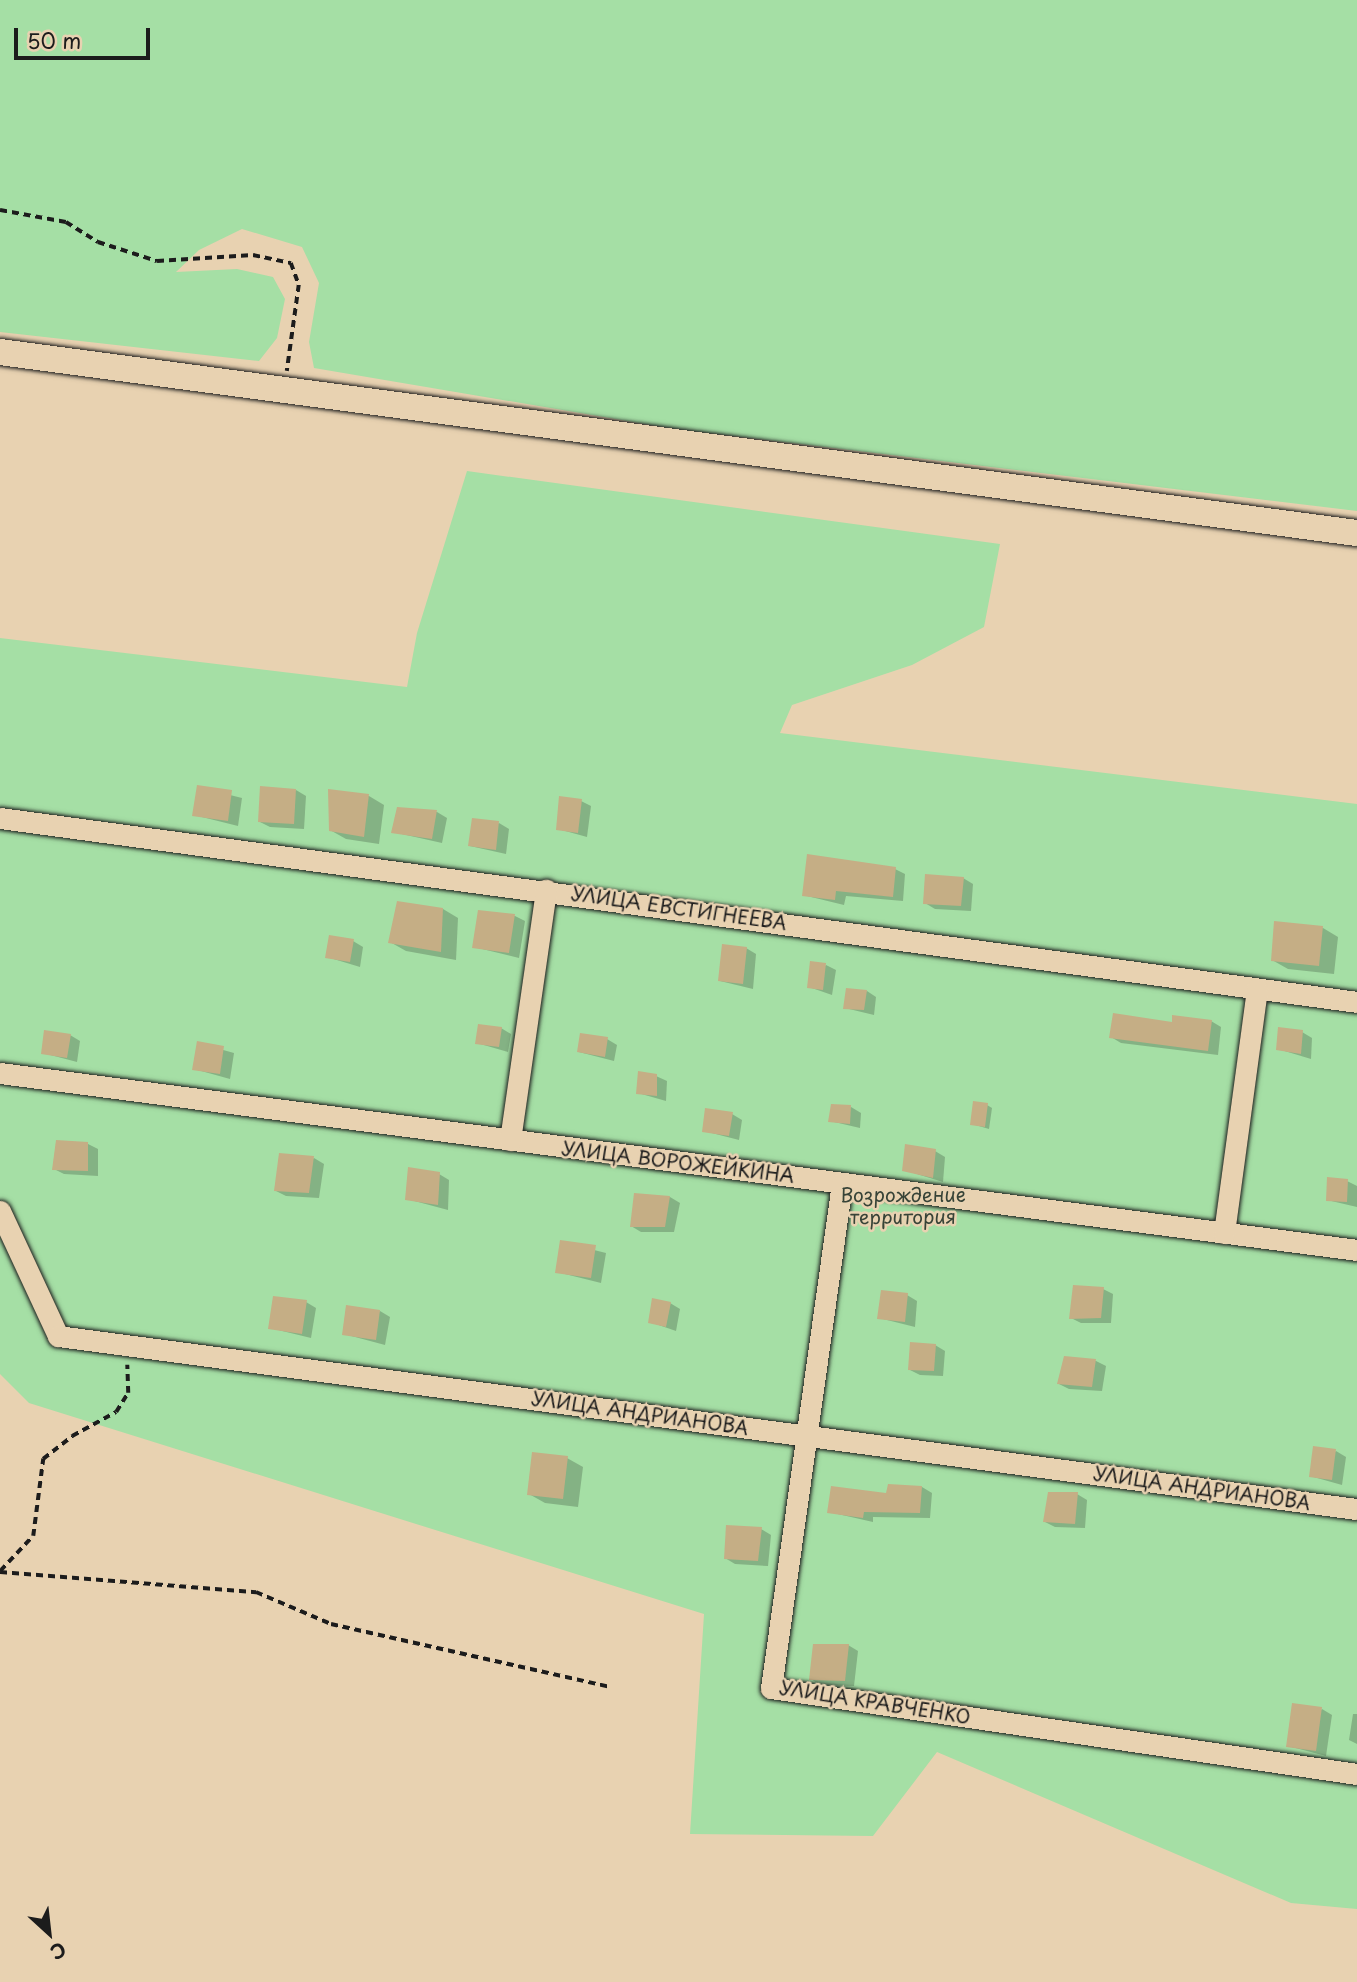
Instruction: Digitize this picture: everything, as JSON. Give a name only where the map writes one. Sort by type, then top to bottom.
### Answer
[{"type":"main road","points":[[0,352],[1357,533]]},
{"type":"street","name":"УЛИЦА ЕВСТИГНЕЕВА","points":[[0,818],[1357,1002]]},
{"type":"street","points":[[510,1140],[546,890]]},
{"type":"street","points":[[1224,1233],[1257,989]]},
{"type":"street","name":"УЛИЦА ВОРОЖЕЙКИНА","points":[[0,1073],[1357,1250]]},
{"type":"street","name":"УЛИЦА КРАВЧЕНКО","points":[[842,1183],[771,1688],[1357,1774]]},
{"type":"street","name":"УЛИЦА АНДРИАНОВА","points":[[0,1212],[58,1336],[1357,1509]]},
{"type":"path","points":[[0,210],[66,222],[98,242],[157,261],[253,255],[291,263],[299,285],[285,391]]},
{"type":"path","points":[[0,1571],[33,1536],[43,1460],[72,1436],[116,1412],[128,1393],[126,1345]]},
{"type":"path","points":[[0,1571],[256,1592],[331,1623],[611,1686]]},
{"type":"green space","points":[[0,0],[1357,0],[1357,511],[674,429],[314,368],[309,342],[319,283],[302,247],[242,229],[199,250],[176,272],[237,269],[273,277],[285,299],[277,338],[259,361],[0,332]]},
{"type":"green space","name":"Возрождение территория","points":[[467,471],[1000,544],[984,627],[912,665],[792,705],[780,733],[1357,804],[1357,1909],[1291,1903],[937,1752],[873,1836],[690,1834],[704,1614],[29,1403],[0,1374],[0,638],[407,687],[417,633]]},
{"type":"building","points":[[197,785],[232,790],[228,821],[192,816]]},
{"type":"building","points":[[260,786],[296,789],[294,824],[258,822]]},
{"type":"building","points":[[328,789],[369,794],[364,837],[329,831]]},
{"type":"building","points":[[559,796],[582,799],[578,833],[556,830]]},
{"type":"building","points":[[397,807],[437,810],[432,839],[391,833]]},
{"type":"building","points":[[472,818],[499,821],[496,850],[468,846]]},
{"type":"building","points":[[807,854],[896,867],[893,897],[836,891],[835,900],[802,896]]},
{"type":"building","points":[[925,874],[964,877],[961,906],[923,904]]},
{"type":"building","points":[[397,901],[443,908],[441,952],[388,943]]},
{"type":"building","points":[[478,910],[515,914],[509,953],[472,948]]},
{"type":"building","points":[[1274,921],[1323,926],[1319,966],[1271,961]]},
{"type":"building","points":[[329,935],[354,939],[350,962],[325,958]]},
{"type":"building","points":[[722,944],[747,947],[743,984],[718,981]]},
{"type":"building","points":[[810,961],[826,963],[823,990],[807,988]]},
{"type":"building","points":[[846,988],[867,990],[864,1010],[843,1009]]},
{"type":"building","points":[[1113,1013],[1172,1022],[1172,1015],[1212,1020],[1208,1051],[1109,1038]]},
{"type":"building","points":[[478,1024],[502,1027],[499,1047],[475,1044]]},
{"type":"building","points":[[1278,1027],[1303,1030],[1301,1054],[1276,1050]]},
{"type":"building","points":[[44,1030],[71,1034],[67,1058],[41,1054]]},
{"type":"building","points":[[580,1033],[608,1037],[605,1057],[577,1052]]},
{"type":"building","points":[[197,1041],[224,1046],[220,1074],[192,1070]]},
{"type":"building","points":[[638,1071],[657,1074],[657,1096],[636,1094]]},
{"type":"building","points":[[973,1101],[988,1103],[985,1127],[970,1125]]},
{"type":"building","points":[[831,1104],[851,1105],[850,1124],[828,1122]]},
{"type":"building","points":[[705,1108],[733,1112],[729,1136],[702,1132]]},
{"type":"building","points":[[56,1140],[88,1142],[88,1171],[52,1170]]},
{"type":"building","points":[[905,1144],[936,1149],[933,1178],[902,1171]]},
{"type":"building","points":[[279,1153],[314,1156],[309,1193],[274,1191]]},
{"type":"building","points":[[408,1167],[440,1172],[438,1205],[405,1200]]},
{"type":"building","points":[[1327,1177],[1348,1179],[1347,1202],[1326,1201]]},
{"type":"building","points":[[634,1193],[670,1196],[665,1227],[630,1227]]},
{"type":"building","points":[[560,1240],[596,1245],[591,1278],[555,1273]]},
{"type":"building","points":[[1073,1285],[1104,1287],[1101,1318],[1069,1319]]},
{"type":"building","points":[[881,1290],[908,1293],[905,1322],[877,1319]]},
{"type":"building","points":[[273,1296],[307,1300],[302,1334],[268,1329]]},
{"type":"building","points":[[652,1298],[671,1302],[666,1327],[648,1323]]},
{"type":"building","points":[[346,1305],[380,1310],[376,1340],[342,1335]]},
{"type":"building","points":[[910,1342],[936,1344],[934,1371],[908,1370]]},
{"type":"building","points":[[1064,1356],[1096,1359],[1092,1387],[1057,1384]]},
{"type":"building","points":[[1313,1446],[1336,1449],[1332,1480],[1309,1477]]},
{"type":"building","points":[[532,1452],[568,1456],[563,1499],[527,1495]]},
{"type":"building","points":[[888,1484],[922,1486],[920,1513],[864,1512],[863,1518],[827,1513],[831,1486],[886,1493]]},
{"type":"building","points":[[1048,1492],[1078,1492],[1075,1524],[1043,1522]]},
{"type":"building","points":[[726,1525],[762,1527],[758,1561],[724,1559]]},
{"type":"building","points":[[813,1644],[849,1644],[845,1681],[809,1680]]},
{"type":"building","points":[[1292,1703],[1322,1707],[1316,1751],[1286,1747]]}]
